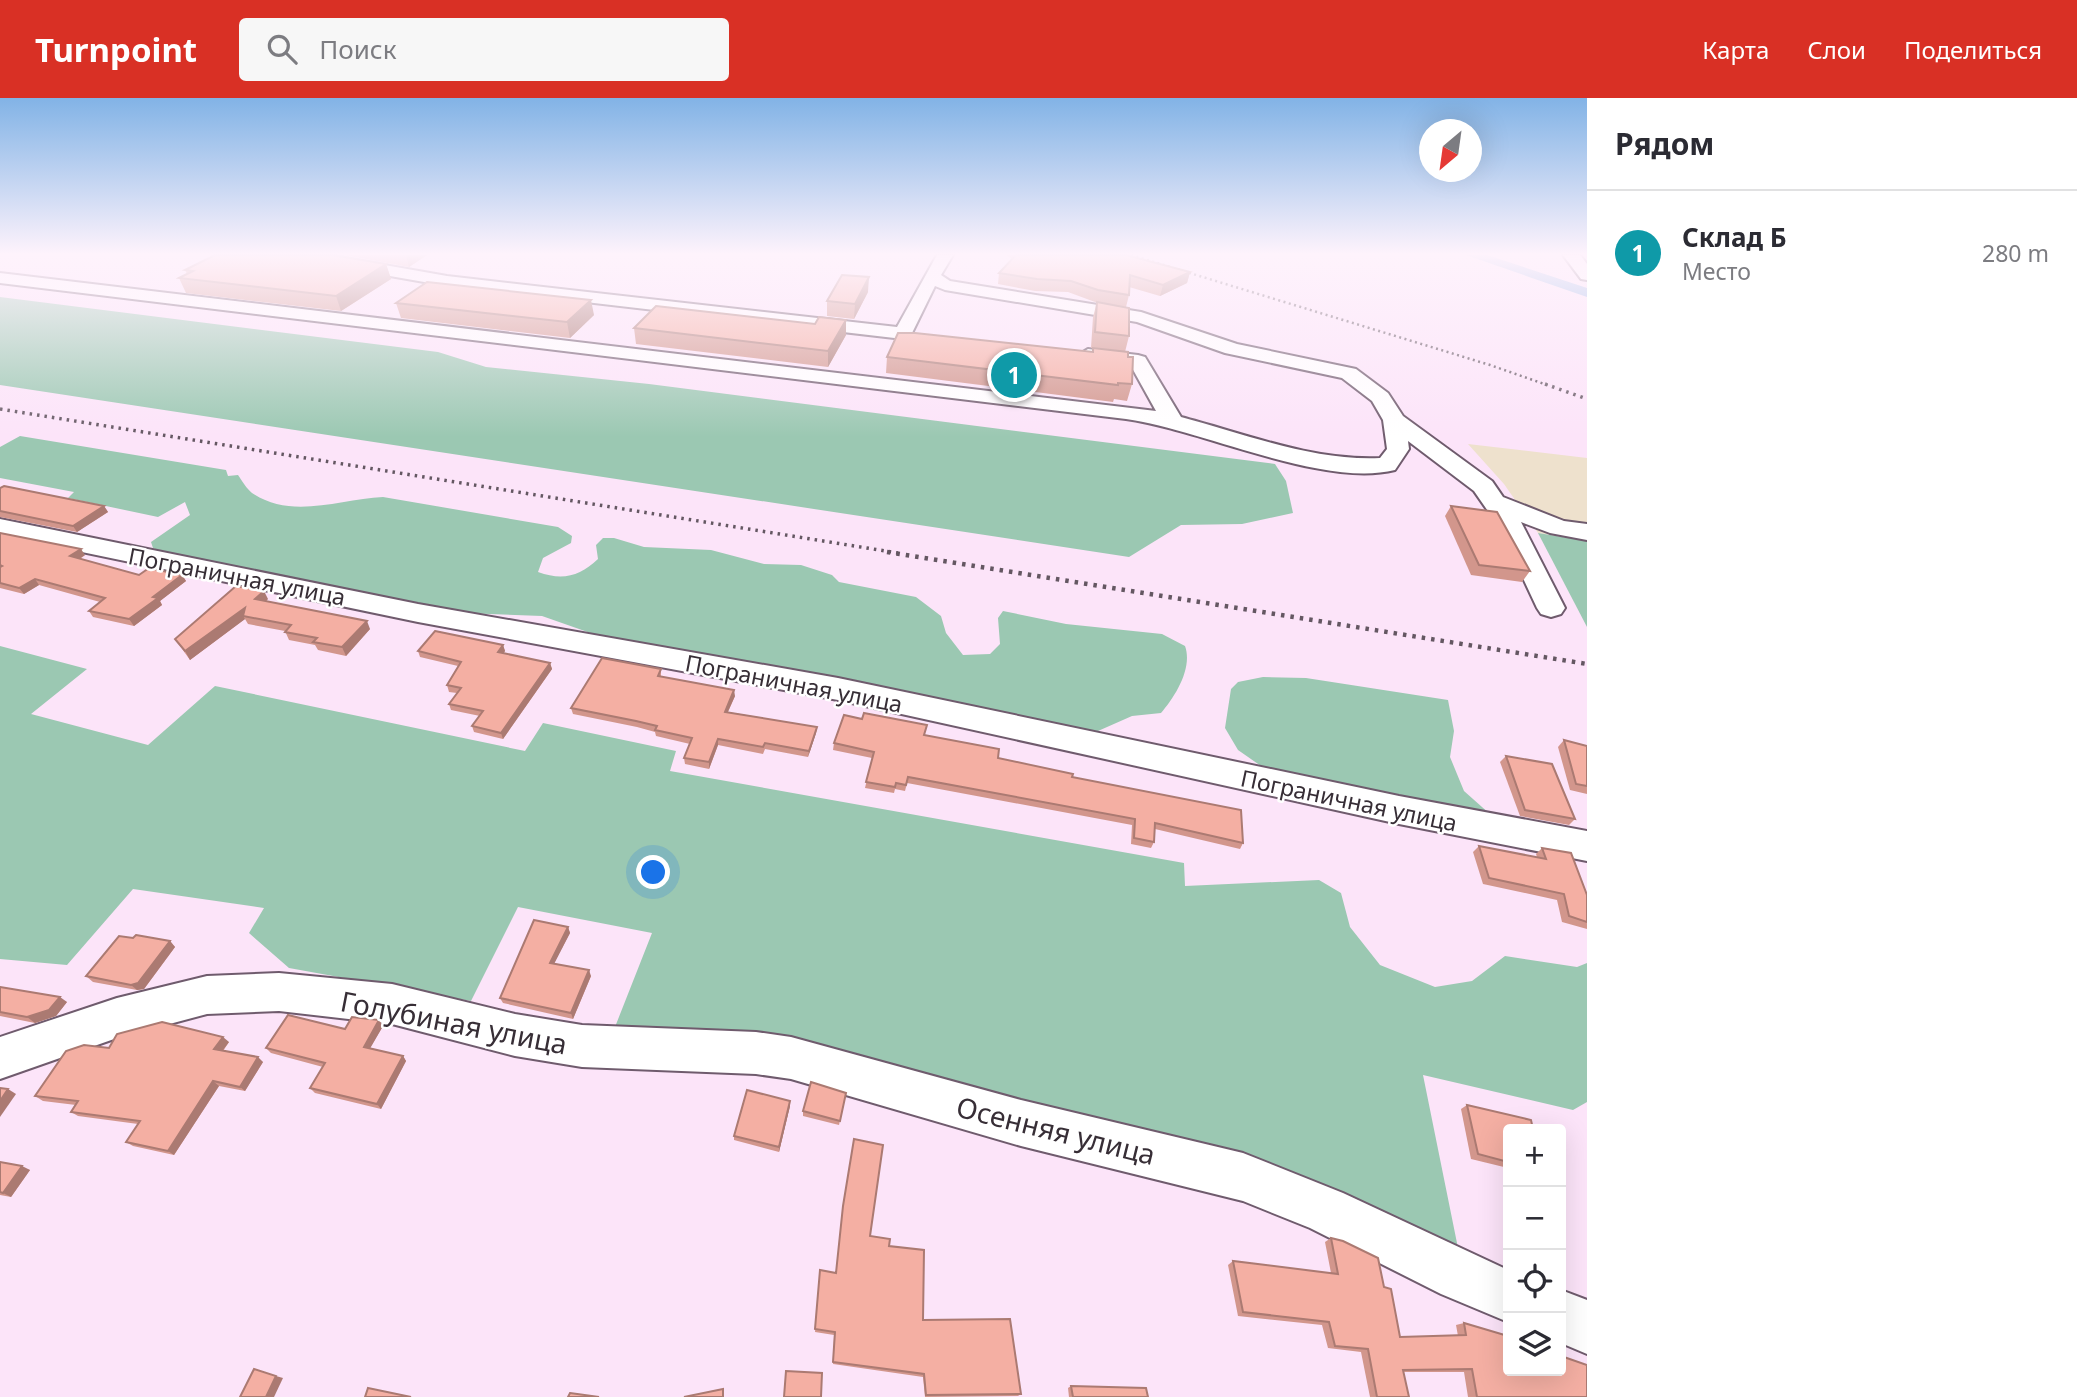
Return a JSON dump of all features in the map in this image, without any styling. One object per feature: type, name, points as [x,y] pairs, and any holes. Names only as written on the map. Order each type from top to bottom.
[{"type":"street","points":[[317,316],[1061,404],[1173,421],[1320,460],[1372,467],[1387,465],[1398,449],[1394,421],[1381,397],[1349,373],[1233,349],[1133,316]]},
{"type":"street","points":[[751,316],[930,336]]},
{"type":"street","points":[[903,333],[912,316]]},
{"type":"street","points":[[1069,353],[1138,361],[1173,421]]},
{"type":"street","points":[[1394,421],[1483,486],[1512,527],[1551,608]]},
{"type":"street","points":[[1494,502],[1559,528],[1587,532]]},
{"type":"street","name":"Пограничная улица","points":[[0,527],[164,564],[555,639],[838,689],[1198,768],[1587,846]]},
{"type":"street","name":"Голубиная улица","points":[[0,1058],[117,1018],[207,995],[279,992],[391,1004],[515,1035],[582,1046]]},
{"type":"street","name":"Осенняя улица","points":[[582,1046],[757,1053],[791,1058],[1021,1123],[1243,1177],[1326,1210],[1459,1276],[1503,1294]]},
{"type":"street","points":[[1566,1319],[1587,1327]]},
{"type":"shaded area","points":[[1468,444],[1587,458],[1587,541],[1538,533],[1504,484]]},
{"type":"green space","points":[[0,316],[148,316],[438,352],[486,367],[649,384],[1275,464],[1286,481],[1293,513],[1242,524],[1181,525],[1129,557],[0,385]]},
{"type":"green space","points":[[20,436],[226,470],[228,476],[238,475],[252,493],[283,505],[316,506],[383,497],[558,527],[572,536],[571,543],[543,558],[538,572],[547,575],[571,575],[585,569],[598,559],[596,545],[603,538],[614,538],[644,547],[711,550],[764,564],[801,565],[832,575],[839,582],[916,597],[941,616],[946,633],[963,655],[990,654],[1000,644],[998,618],[1003,611],[1066,624],[1162,634],[1185,646],[1187,664],[1177,691],[1161,713],[1132,716],[1098,731],[1066,730],[849,683],[599,636],[542,616],[462,613],[170,555],[153,548],[151,542],[190,515],[185,502],[158,517],[68,498],[74,492],[0,478],[0,447]]},
{"type":"green space","points":[[1538,533],[1587,541],[1587,627]]},
{"type":"green space","points":[[0,646],[87,669],[31,714],[148,745],[215,686],[525,751],[543,723],[676,751],[670,771],[1184,863],[1185,886],[1319,880],[1341,893],[1350,927],[1380,965],[1435,987],[1472,981],[1505,956],[1577,967],[1587,963],[1587,1102],[1573,1110],[1423,1075],[1458,1248],[615,1027],[652,933],[518,907],[471,1001],[289,968],[249,933],[264,908],[133,889],[67,965],[0,959]]},
{"type":"green space","points":[[1263,677],[1306,678],[1448,700],[1454,731],[1450,757],[1464,791],[1491,815],[1271,773],[1238,750],[1225,728],[1231,689],[1238,682]]},
{"type":"building","points":[[510,316],[574,316],[567,322]]},
{"type":"building","points":[[646,316],[741,316],[815,324],[819,317],[846,320],[828,351],[634,328]]},
{"type":"building","points":[[1096,316],[1129,316],[1129,336],[1095,332]]},
{"type":"building","points":[[898,333],[1093,352],[1093,348],[1128,352],[1128,357],[1133,357],[1132,384],[1118,385],[887,357]]},
{"type":"building","points":[[4,486],[104,506],[73,526],[0,511],[0,488]]},
{"type":"building","points":[[1451,506],[1497,512],[1530,571],[1479,565]]},
{"type":"building","points":[[0,533],[81,549],[70,556],[139,575],[149,568],[182,575],[153,597],[158,598],[129,619],[89,611],[105,598],[35,579],[19,588],[0,583]]},
{"type":"building","points":[[236,586],[264,591],[255,599],[367,621],[342,647],[313,642],[317,638],[285,632],[291,625],[243,616],[245,608],[185,651],[175,639]]},
{"type":"building","points":[[435,631],[503,645],[498,652],[550,663],[501,733],[472,726],[483,711],[449,704],[461,688],[447,685],[461,662],[418,651]]},
{"type":"building","points":[[602,658],[661,669],[658,676],[734,690],[725,712],[817,727],[809,751],[765,743],[763,747],[718,739],[709,762],[684,758],[692,738],[655,730],[657,726],[571,708]]},
{"type":"building","points":[[864,713],[927,725],[924,735],[999,749],[998,758],[1073,774],[1072,777],[1241,810],[1243,843],[1155,823],[1154,842],[1134,838],[1135,819],[908,777],[906,785],[896,783],[895,787],[866,782],[874,752],[834,743],[844,715],[862,719]]},
{"type":"building","points":[[1564,740],[1587,746],[1587,786],[1576,784]]},
{"type":"building","points":[[1506,756],[1552,764],[1575,819],[1525,810]]},
{"type":"building","points":[[1479,846],[1546,859],[1542,848],[1571,853],[1587,895],[1587,922],[1569,916],[1564,894],[1489,878]]},
{"type":"building","points":[[534,920],[568,927],[550,963],[589,970],[571,1013],[500,998]]},
{"type":"building","points":[[136,935],[170,941],[138,983],[131,985],[86,976],[119,936],[133,938]]},
{"type":"building","points":[[0,987],[60,997],[49,1010],[27,1017],[0,1012]]},
{"type":"building","points":[[288,1015],[345,1029],[352,1017],[379,1020],[364,1047],[403,1056],[377,1104],[310,1088],[325,1063],[266,1048]]},
{"type":"building","points":[[162,1022],[223,1037],[214,1049],[258,1057],[240,1087],[213,1081],[168,1151],[126,1142],[140,1121],[71,1112],[78,1101],[35,1096],[66,1051],[84,1045],[109,1048],[117,1034]]},
{"type":"building","points":[[811,1082],[846,1093],[840,1121],[803,1111]]},
{"type":"building","points":[[0,1088],[8,1089],[0,1101]]},
{"type":"building","points":[[747,1090],[790,1101],[779,1147],[734,1136]]},
{"type":"building","points":[[1467,1105],[1531,1120],[1532,1124],[1503,1124],[1503,1161],[1478,1154]]},
{"type":"building","points":[[854,1139],[883,1145],[870,1236],[890,1239],[889,1246],[924,1250],[923,1320],[1010,1319],[1021,1394],[926,1395],[924,1374],[833,1362],[835,1332],[815,1329],[820,1270],[836,1273]]},
{"type":"building","points":[[0,1162],[22,1166],[3,1193],[0,1192]]},
{"type":"building","points":[[1331,1238],[1378,1258],[1384,1287],[1391,1289],[1400,1337],[1466,1335],[1464,1323],[1503,1335],[1503,1376],[1566,1376],[1566,1358],[1587,1365],[1587,1397],[1477,1397],[1472,1369],[1403,1370],[1409,1397],[1377,1397],[1368,1349],[1335,1346],[1329,1322],[1243,1312],[1233,1261],[1338,1274]]},
{"type":"building","points":[[254,1369],[276,1376],[266,1397],[240,1397]]},
{"type":"building","points":[[786,1371],[822,1373],[821,1397],[784,1397]]},
{"type":"building","points":[[1071,1386],[1146,1388],[1148,1397],[1073,1397]]},
{"type":"building","points":[[368,1388],[411,1397],[365,1397]]},
{"type":"building","points":[[723,1389],[723,1397],[684,1397]]},
{"type":"building","points":[[570,1393],[599,1397],[568,1397]]},
{"type":"railway","points":[[1329,316],[1550,386]]},
{"type":"railway","points":[[1545,384],[1587,399]]},
{"type":"railway","points":[[0,409],[898,553]]},
{"type":"railway","points":[[887,552],[1587,664]]},
{"type":"place","name":"Склад Б","points":[[1014,375]]}]
